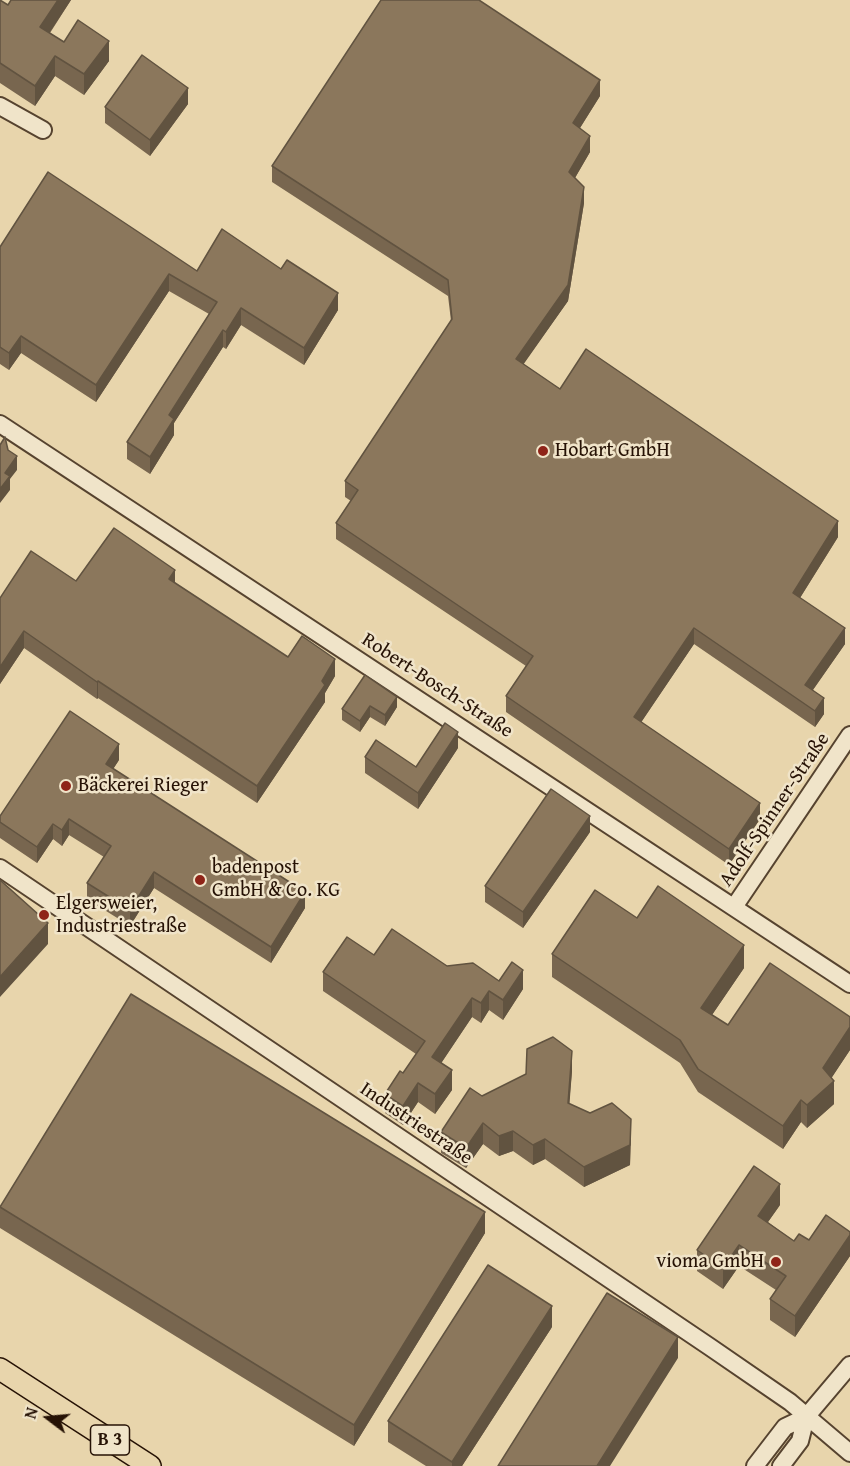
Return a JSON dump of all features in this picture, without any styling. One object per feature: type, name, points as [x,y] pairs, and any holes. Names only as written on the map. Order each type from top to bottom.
[{"type":"main road","name":"B 3","points":[[0,1369],[150,1466]]},
{"type":"street","points":[[0,106],[44,130]]},
{"type":"street","name":"Robert-Bosch-Straße","points":[[0,424],[850,984]]},
{"type":"street","name":"Adolf-Spinner-Straße","points":[[734,907],[850,735]]},
{"type":"street","name":"Industriestraße","points":[[0,867],[719,1353],[790,1402],[850,1453]]},
{"type":"street","points":[[781,1466],[800,1441],[806,1417],[850,1365]]},
{"type":"street","points":[[755,1466],[785,1426],[806,1417]]},
{"type":"building","points":[[0,0],[8,5],[11,0],[58,0],[40,27],[64,42],[78,20],[109,41],[84,74],[55,56],[35,86],[0,63]]},
{"type":"building","name":"Hobart GmbH","points":[[381,0],[479,0],[600,80],[573,123],[590,136],[569,172],[584,187],[568,285],[516,359],[560,389],[586,349],[838,521],[793,593],[845,628],[805,685],[824,698],[815,711],[694,628],[634,717],[760,803],[729,849],[506,696],[533,656],[336,523],[358,490],[345,481],[452,319],[448,280],[272,166]]},
{"type":"building","points":[[142,55],[188,88],[150,140],[105,107]]},
{"type":"building","points":[[48,172],[197,271],[222,229],[281,269],[287,260],[338,293],[304,348],[241,308],[226,332],[223,330],[169,415],[174,419],[150,457],[127,442],[217,302],[169,274],[96,385],[21,336],[9,353],[0,347],[0,247]]},
{"type":"building","points":[[5,437],[8,450],[17,456],[5,473],[10,476],[0,489],[0,445]]},
{"type":"building","points":[[114,528],[175,570],[169,579],[288,657],[302,636],[335,659],[322,681],[325,685],[257,786],[97,682],[24,631],[0,667],[0,598],[31,551],[76,581]]},
{"type":"building","points":[[365,675],[397,697],[385,715],[370,706],[360,721],[342,709]]},
{"type":"building","points":[[70,711],[119,744],[106,764],[305,892],[271,947],[154,872],[130,910],[87,883],[111,846],[69,819],[62,830],[53,824],[37,847],[0,822],[0,816]]},
{"type":"building","points":[[445,723],[458,732],[418,793],[365,757],[376,740],[416,767]]},
{"type":"building","points":[[551,789],[590,816],[523,912],[485,886]]},
{"type":"building","points":[[0,880],[48,923],[0,977]]},
{"type":"building","points":[[658,886],[744,945],[701,1008],[728,1025],[770,963],[850,1017],[850,1027],[823,1068],[834,1081],[807,1105],[801,1100],[783,1126],[698,1069],[680,1040],[552,954],[595,890],[637,918]]},
{"type":"building","points":[[392,929],[447,966],[473,963],[499,981],[512,962],[523,970],[503,1000],[489,991],[481,1003],[472,998],[432,1057],[452,1070],[435,1094],[418,1083],[403,1106],[385,1094],[400,1071],[403,1073],[425,1041],[323,972],[347,937],[374,955]]},
{"type":"building","points":[[131,994],[485,1212],[354,1425],[0,1207]]},
{"type":"building","points":[[553,1037],[572,1051],[568,1103],[590,1113],[612,1103],[631,1119],[630,1145],[584,1167],[545,1139],[533,1145],[513,1131],[499,1136],[483,1123],[466,1148],[441,1132],[470,1088],[482,1096],[526,1074],[527,1049]]},
{"type":"building","points":[[754,1166],[780,1184],[758,1216],[794,1241],[799,1234],[809,1240],[826,1215],[850,1232],[795,1316],[770,1299],[786,1276],[739,1245],[723,1268],[697,1250]]},
{"type":"building","points":[[488,1265],[552,1306],[452,1462],[388,1421]]},
{"type":"building","points":[[607,1293],[678,1337],[597,1466],[498,1466]]},
{"type":"place","name":"Hobart GmbH","points":[[543,451]]},
{"type":"place","name":"Bäckerei Rieger","points":[[66,786]]},
{"type":"place","name":"badenpost GmbH & Co. KG","points":[[200,880]]},
{"type":"place","name":"Elgersweier, Industriestraße","points":[[44,915]]},
{"type":"place","name":"vioma GmbH","points":[[776,1262]]}]
